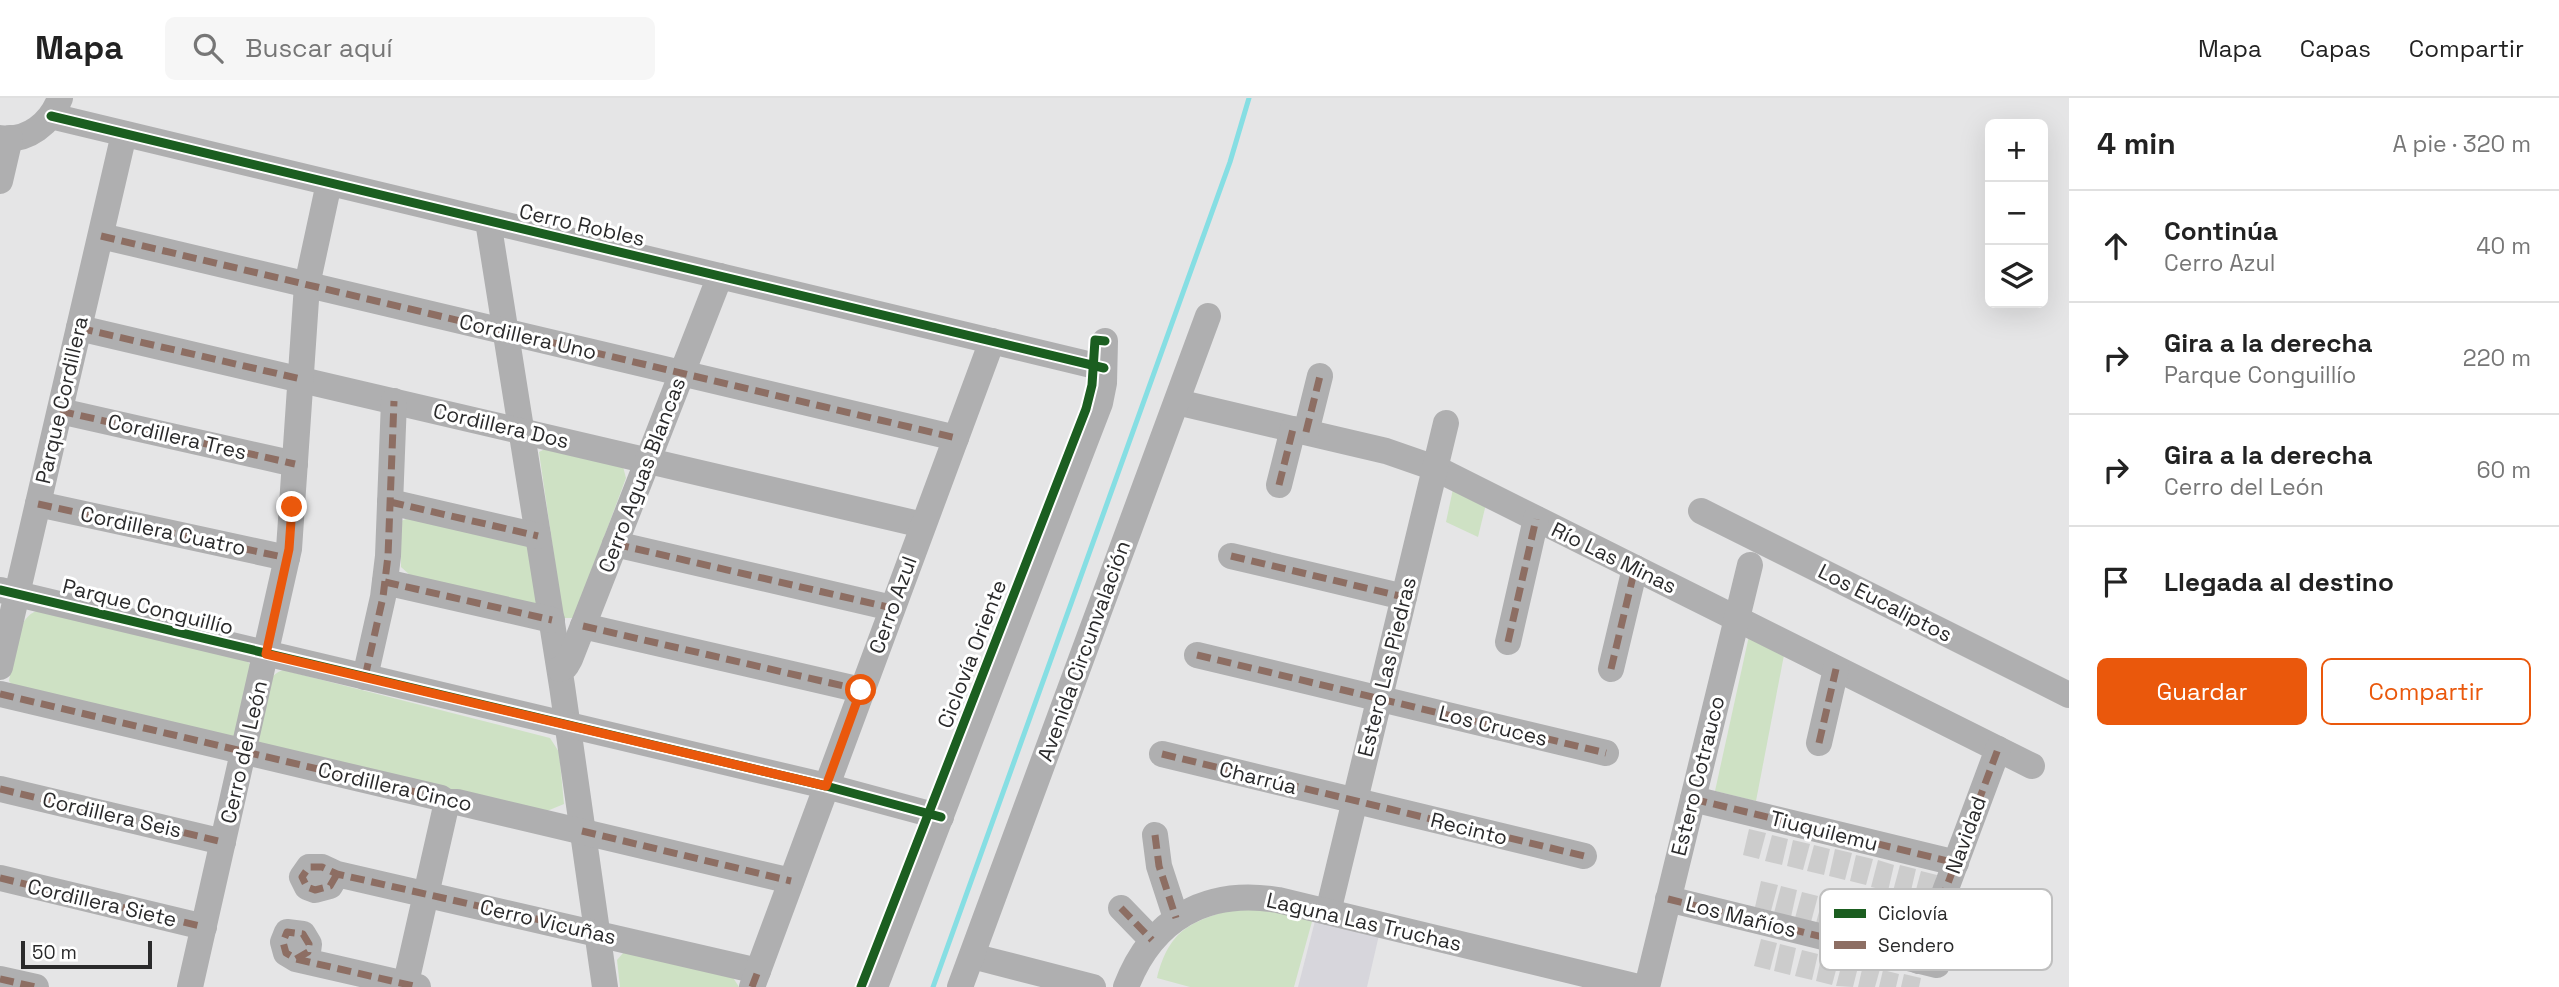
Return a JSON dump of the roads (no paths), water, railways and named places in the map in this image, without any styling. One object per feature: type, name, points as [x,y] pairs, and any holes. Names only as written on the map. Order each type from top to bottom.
[{"type":"street","name":"Cerro Robles","points":[[56,107],[124,134],[1104,368]]},
{"type":"street","points":[[0,181],[5,138],[23,136],[39,129],[56,107]]},
{"type":"street","name":"Parque Cordillera","points":[[0,667],[8,591],[38,504],[124,134]]},
{"type":"street","name":"Cerro del León","points":[[190,987],[287,558],[307,285],[329,183]]},
{"type":"street","points":[[488,221],[552,620],[605,987]]},
{"type":"street","name":"Cordillera Uno","points":[[101,236],[956,438]]},
{"type":"street","name":"Cerro Aguas Blancas","points":[[559,669],[566,666],[570,659],[720,276]]},
{"type":"street","name":"Avenida Circunvalación","points":[[960,987],[1208,316]]},
{"type":"street","name":"Cordillera Dos","points":[[79,328],[923,525]]},
{"type":"street","name":"Cerro Azul","points":[[755,979],[992,341]]},
{"type":"street","points":[[875,987],[1100,403],[1105,341]]},
{"type":"street","points":[[1279,485],[1320,376]]},
{"type":"street","points":[[365,677],[385,582],[394,401]]},
{"type":"street","name":"Río Las Minas","points":[[1177,402],[1386,451],[1435,468],[2032,766]]},
{"type":"street","name":"Cordillera Tres","points":[[60,411],[295,464]]},
{"type":"street","name":"Estero Las Piedras","points":[[1328,912],[1446,423]]},
{"type":"street","points":[[390,502],[538,536]]},
{"type":"street","name":"Cordillera Cuatro","points":[[38,504],[287,558]]},
{"type":"street","name":"Los Eucaliptos","points":[[1701,511],[2069,695]]},
{"type":"street","points":[[1508,642],[1536,519]]},
{"type":"street","points":[[615,544],[892,608]]},
{"type":"street","points":[[1231,556],[1404,597]]},
{"type":"street","name":"Estero Cotrauco","points":[[1647,987],[1750,565]]},
{"type":"street","points":[[1611,669],[1635,568]]},
{"type":"street","points":[[385,582],[552,620]]},
{"type":"street","name":"Parque Conguillío","points":[[8,591],[826,786],[941,817]]},
{"type":"street","points":[[583,626],[861,690]]},
{"type":"street","name":"Los Cruces","points":[[1197,655],[1606,753]]},
{"type":"street","points":[[1819,743],[1836,669]]},
{"type":"street","name":"Cordillera Cinco","points":[[0,694],[447,802],[457,802],[791,881]]},
{"type":"street","name":"Navidad","points":[[1948,889],[1955,863],[1998,749]]},
{"type":"street","name":"Charrúa","points":[[1162,754],[1354,801]]},
{"type":"street","name":"Cordillera Seis","points":[[0,789],[223,842]]},
{"type":"street","name":"Tiuquilemu","points":[[1693,799],[1955,863]]},
{"type":"street","name":"Recinto","points":[[1354,801],[1584,856]]},
{"type":"street","points":[[296,959],[409,986],[447,802]]},
{"type":"street","points":[[1155,835],[1159,866],[1176,918]]},
{"type":"street","name":"Cerro Vicuñas","points":[[337,874],[598,933],[755,979]]},
{"type":"street","name":"Cordillera Siete","points":[[0,878],[204,927]]},
{"type":"street","name":"Laguna Las Truchas","points":[[1126,987],[1139,958],[1152,940],[1176,918],[1206,904],[1243,897],[1278,900],[1638,987]]},
{"type":"street","name":"Los Mañíos","points":[[1668,899],[1820,936]]},
{"type":"street","points":[[1121,908],[1152,940]]},
{"type":"street","points":[[972,956],[1093,987]]},
{"type":"street","points":[[0,979],[36,987]]},
{"type":"waterway","points":[[933,987],[1230,162],[1249,98]]}]
